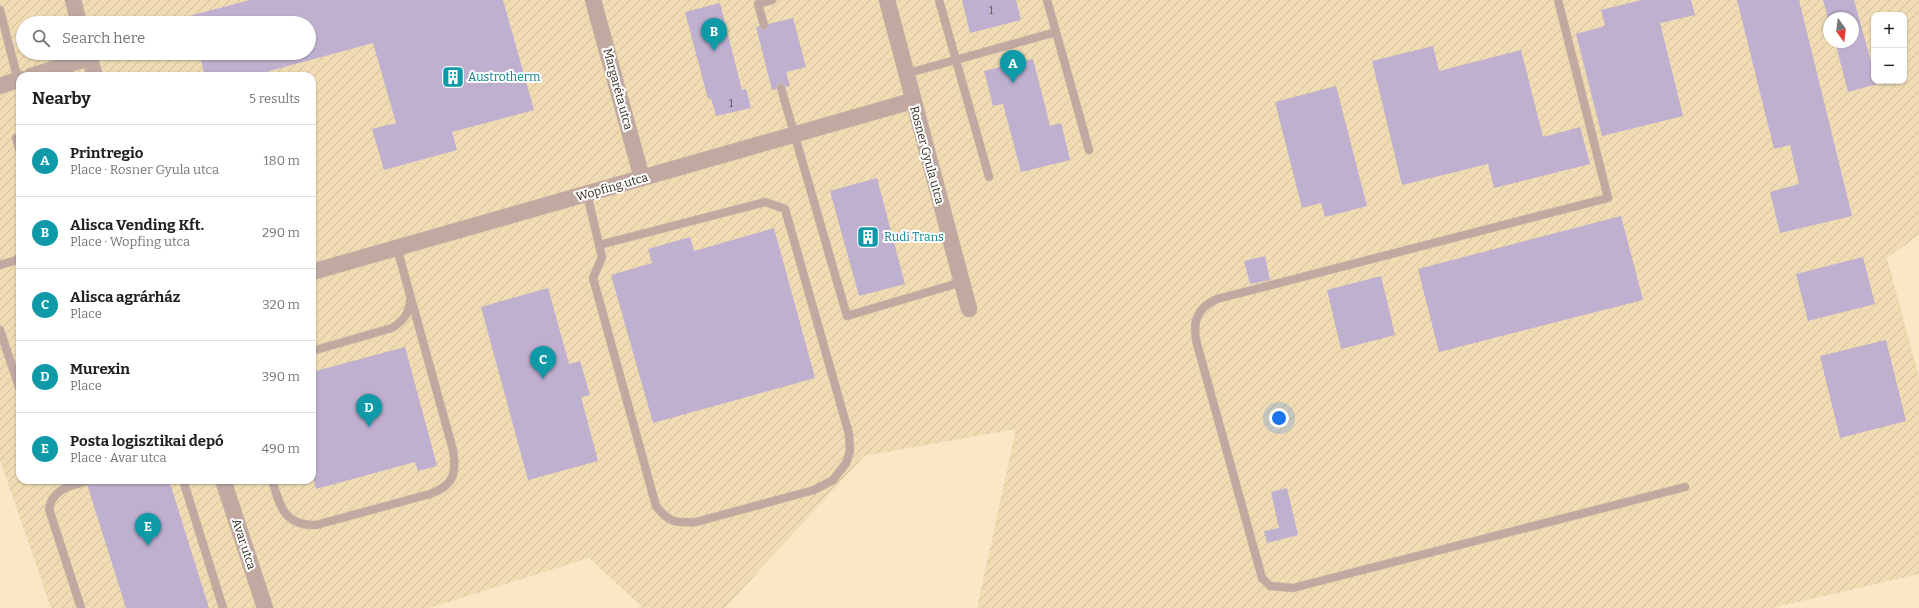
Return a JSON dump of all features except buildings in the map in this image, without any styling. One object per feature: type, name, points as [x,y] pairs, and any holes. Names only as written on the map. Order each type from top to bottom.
[{"type":"street","points":[[73,0],[77,16]]},
{"type":"street","name":"Margaréta utca","points":[[593,0],[642,178]]},
{"type":"street","name":"Rosner Gyula utca","points":[[887,0],[912,101],[970,309]]},
{"type":"street","points":[[40,72],[74,60]]},
{"type":"street","points":[[90,60],[94,72]]},
{"type":"street","points":[[0,86],[16,80]]},
{"type":"street","name":"Wopfing utca","points":[[316,271],[912,101]]},
{"type":"street","name":"Avar utca","points":[[224,484],[265,608]]},
{"type":"lane","points":[[764,25],[758,4],[772,0]]},
{"type":"lane","points":[[940,0],[989,177]]},
{"type":"lane","points":[[1047,0],[1089,150]]},
{"type":"lane","points":[[1558,0],[1608,198],[1216,299],[1205,304],[1200,310],[1195,328],[1197,344],[1262,578],[1270,586],[1293,588],[1685,487]]},
{"type":"lane","points":[[0,10],[16,57]]},
{"type":"lane","points":[[905,74],[1056,32]]},
{"type":"lane","points":[[17,60],[21,72]]},
{"type":"lane","points":[[781,88],[847,316],[962,282]]},
{"type":"lane","points":[[587,194],[599,245],[602,257],[593,278],[656,506],[664,517],[678,523],[696,522],[814,490],[833,480],[846,463],[850,451],[849,434],[785,209],[765,202],[599,245]]},
{"type":"lane","points":[[273,484],[280,507],[284,513],[291,519],[307,525],[316,525],[430,494],[441,490],[452,478],[456,466],[453,450],[397,248]]},
{"type":"lane","points":[[0,265],[16,260]]},
{"type":"lane","points":[[316,350],[392,328],[401,322],[406,315],[410,305],[410,295]]},
{"type":"lane","points":[[0,330],[16,378]]},
{"type":"lane","points":[[80,484],[57,492],[50,500],[49,509],[82,608]]},
{"type":"lane","points":[[184,484],[223,608]]},
{"type":"shaded area","points":[[0,0],[1919,0],[1919,235],[1887,258],[1919,377],[1919,574],[1772,608],[977,608],[1016,429],[864,456],[725,608],[643,608],[589,558],[429,608],[51,608],[0,460]]},
{"type":"place","name":"Alisca Vending Kft.","points":[[714,51]]},
{"type":"place","name":"Austrotherm","points":[[453,77]]},
{"type":"place","name":"Printregio","points":[[1013,83]]},
{"type":"place","name":"Rudi Trans","points":[[868,237]]},
{"type":"place","name":"Alisca agrárház","points":[[543,379]]},
{"type":"place","name":"Murexin","points":[[369,427]]},
{"type":"place","name":"Posta logisztikai depó","points":[[148,546]]}]
